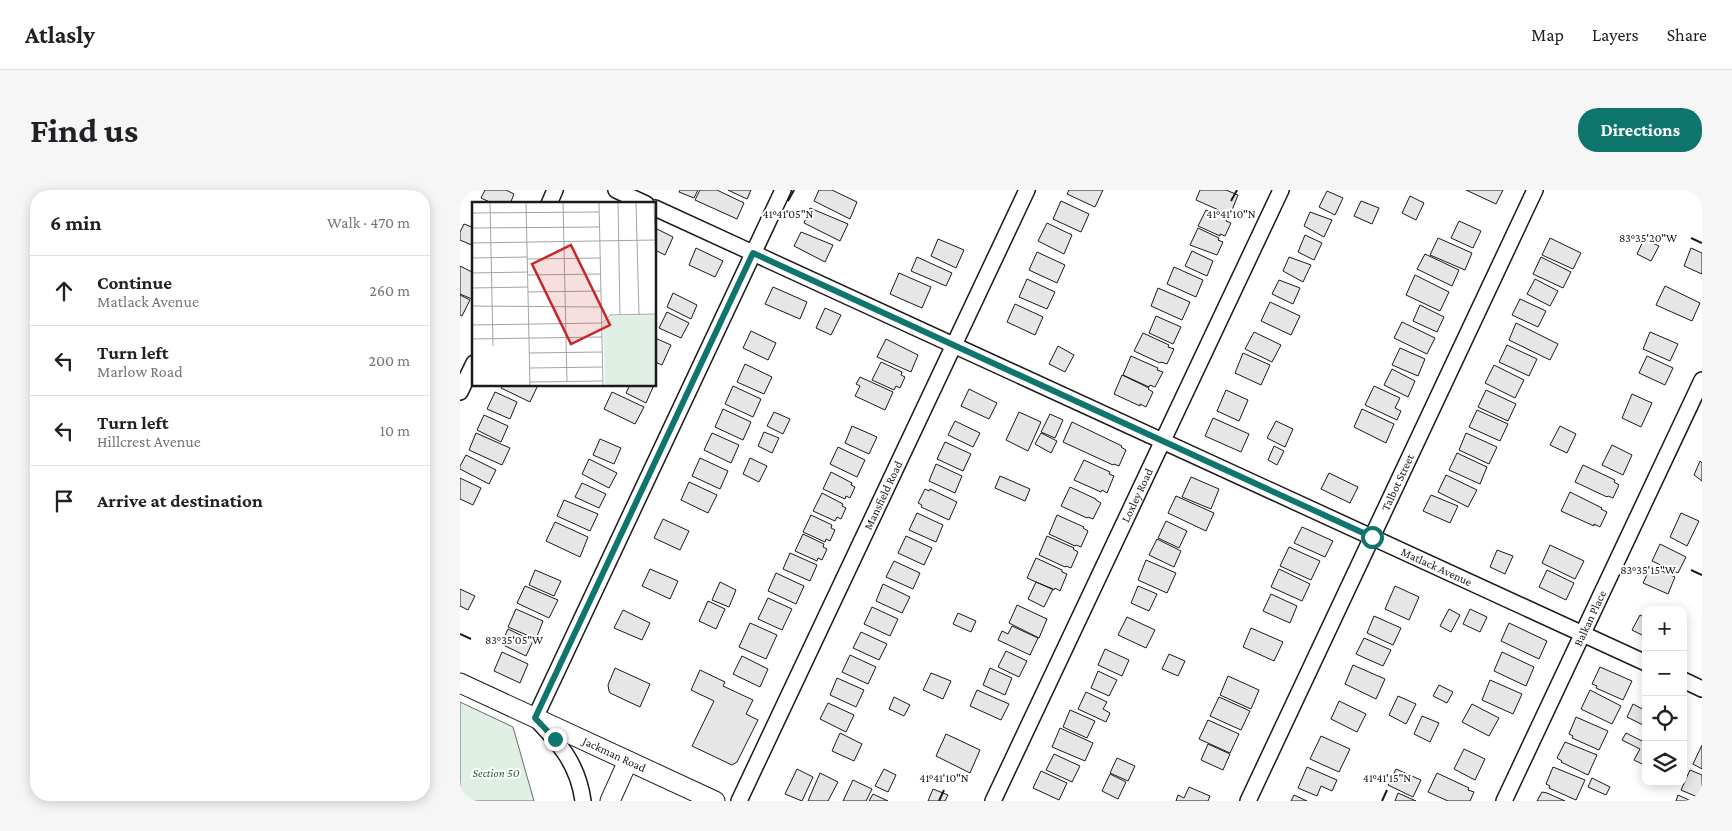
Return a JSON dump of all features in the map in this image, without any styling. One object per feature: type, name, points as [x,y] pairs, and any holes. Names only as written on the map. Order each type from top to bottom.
[{"type":"street","points":[[550,202],[555,190]]},
{"type":"street","points":[[616,190],[642,202]]},
{"type":"street","points":[[583,801],[578,775],[569,757],[535,718],[783,190]]},
{"type":"street","name":"Mansfield Road","points":[[739,801],[1027,190]]},
{"type":"street","name":"Loxley Road","points":[[993,801],[1281,190]]},
{"type":"street","name":"Talbot Street","points":[[1248,801],[1535,190]]},
{"type":"street","name":"Matlack Avenue","points":[[656,208],[1642,661]]},
{"type":"street","points":[[460,392],[472,367]]},
{"type":"street","name":"Balkan Place","points":[[1504,801],[1702,380]]},
{"type":"street","points":[[1687,682],[1702,689]]},
{"type":"street","name":"Jackman Road","points":[[460,683],[715,801]]},
{"type":"street","points":[[610,801],[628,761]]},
{"type":"green space","name":"Section 50","points":[[460,702],[513,727],[534,801],[460,801]]},
{"type":"building","points":[[485,190],[506,190],[514,194],[511,202],[490,202],[481,198]]},
{"type":"building","points":[[680,190],[698,190],[694,198],[679,192]]},
{"type":"building","points":[[700,190],[717,190],[744,203],[737,219],[695,200]]},
{"type":"building","points":[[728,190],[751,190],[747,199]]},
{"type":"building","points":[[819,190],[832,190],[857,202],[850,219],[814,201]]},
{"type":"building","points":[[1069,190],[1103,190],[1095,207],[1067,194]]},
{"type":"building","points":[[1200,190],[1226,190],[1238,195],[1230,215],[1196,200]]},
{"type":"building","points":[[1466,190],[1503,190],[1496,204]]},
{"type":"building","points":[[1327,191],[1343,198],[1335,215],[1319,207]]},
{"type":"building","points":[[1410,196],[1424,203],[1416,220],[1402,213]]},
{"type":"building","points":[[1061,201],[1089,214],[1081,232],[1053,219]]},
{"type":"building","points":[[1361,201],[1379,208],[1372,224],[1354,216]]},
{"type":"building","points":[[810,208],[848,224],[840,241],[804,223]]},
{"type":"building","points":[[1206,210],[1227,219],[1226,221],[1231,223],[1225,236],[1220,234],[1220,236],[1198,226]]},
{"type":"building","points":[[1310,212],[1332,220],[1324,237],[1304,226]]},
{"type":"building","points":[[1459,221],[1481,231],[1473,248],[1451,238]]},
{"type":"building","points":[[1047,223],[1072,235],[1064,254],[1038,241]]},
{"type":"building","points":[[464,224],[472,227],[472,245],[460,240],[460,232]]},
{"type":"building","points":[[656,228],[673,237],[665,255],[656,250]]},
{"type":"building","points":[[1198,228],[1219,238],[1218,240],[1223,242],[1217,255],[1190,245]]},
{"type":"building","points":[[801,232],[833,245],[825,262],[794,246]]},
{"type":"building","points":[[1305,235],[1322,243],[1314,260],[1298,252]]},
{"type":"building","points":[[1438,238],[1472,253],[1465,270],[1430,255]]},
{"type":"building","points":[[1550,238],[1581,253],[1573,269],[1542,255]]},
{"type":"building","points":[[938,239],[964,250],[956,268],[931,256]]},
{"type":"building","points":[[1644,239],[1659,246],[1651,261],[1637,254]]},
{"type":"building","points":[[696,248],[723,261],[715,277],[689,265]]},
{"type":"building","points":[[1691,248],[1702,253],[1702,274],[1684,266]]},
{"type":"building","points":[[1192,251],[1213,261],[1207,276],[1185,266]]},
{"type":"building","points":[[1037,252],[1065,265],[1057,283],[1029,270]]},
{"type":"building","points":[[1425,254],[1459,270],[1452,286],[1417,269]]},
{"type":"building","points":[[917,257],[952,273],[946,286],[911,271]]},
{"type":"building","points":[[1289,257],[1311,265],[1303,282],[1283,271]]},
{"type":"building","points":[[1541,257],[1571,272],[1563,288],[1533,274]]},
{"type":"building","points":[[460,266],[472,272],[472,299],[460,294]]},
{"type":"building","points":[[1174,267],[1203,280],[1196,297],[1167,284]]},
{"type":"building","points":[[899,273],[931,287],[922,308],[890,294]]},
{"type":"building","points":[[1415,275],[1449,292],[1440,311],[1406,295]]},
{"type":"building","points":[[1027,279],[1055,292],[1047,309],[1019,297]]},
{"type":"building","points":[[1535,279],[1558,291],[1550,306],[1527,294]]},
{"type":"building","points":[[1279,280],[1300,288],[1293,304],[1272,294]]},
{"type":"building","points":[[1665,286],[1700,303],[1692,321],[1656,305]]},
{"type":"building","points":[[773,287],[807,302],[800,319],[765,304]]},
{"type":"building","points":[[1158,288],[1190,302],[1182,320],[1151,306]]},
{"type":"building","points":[[673,293],[697,305],[691,319],[667,307]]},
{"type":"building","points":[[460,295],[470,300],[462,316],[460,315]]},
{"type":"building","points":[[1520,299],[1546,311],[1538,327],[1512,315]]},
{"type":"building","points":[[1270,302],[1300,316],[1291,335],[1261,321]]},
{"type":"building","points":[[1015,304],[1043,317],[1035,335],[1007,322]]},
{"type":"building","points":[[1420,305],[1444,317],[1437,332],[1413,321]]},
{"type":"building","points":[[825,308],[841,315],[831,335],[816,328]]},
{"type":"building","points":[[667,312],[689,323],[681,338],[659,328]]},
{"type":"building","points":[[1156,316],[1181,327],[1173,344],[1149,333]]},
{"type":"building","points":[[1402,322],[1435,338],[1427,354],[1394,338]]},
{"type":"building","points":[[1516,323],[1558,344],[1550,360],[1509,340]]},
{"type":"building","points":[[751,331],[776,343],[768,360],[743,348]]},
{"type":"building","points":[[1254,332],[1281,345],[1272,362],[1245,349]]},
{"type":"building","points":[[1650,332],[1678,344],[1670,361],[1643,349]]},
{"type":"building","points":[[1143,333],[1174,349],[1167,364],[1160,363],[1134,351]]},
{"type":"building","points":[[656,338],[671,345],[662,365],[656,362]]},
{"type":"building","points":[[886,339],[918,355],[911,372],[877,357]]},
{"type":"building","points":[[1507,345],[1537,359],[1529,376],[1499,362]]},
{"type":"building","points":[[1058,346],[1074,355],[1065,372],[1049,364]]},
{"type":"building","points":[[1400,348],[1425,359],[1418,376],[1392,365]]},
{"type":"building","points":[[1243,353],[1270,365],[1261,385],[1235,373]]},
{"type":"building","points":[[1131,356],[1163,372],[1155,387],[1150,385],[1149,387],[1123,375]]},
{"type":"building","points":[[1647,356],[1673,368],[1665,385],[1639,373]]},
{"type":"building","points":[[881,362],[902,372],[901,375],[905,377],[900,388],[896,386],[894,390],[872,380]]},
{"type":"building","points":[[745,364],[772,377],[764,394],[737,382]]},
{"type":"building","points":[[1494,365],[1524,380],[1515,398],[1485,383]]},
{"type":"building","points":[[1392,369],[1415,381],[1408,397],[1384,385]]},
{"type":"building","points":[[1122,375],[1149,388],[1153,392],[1146,407],[1114,394]]},
{"type":"building","points":[[860,377],[893,392],[885,410],[855,396],[860,386],[856,384]]},
{"type":"building","points":[[502,386],[538,386],[530,402],[501,388]]},
{"type":"building","points":[[630,386],[654,386],[646,403],[626,393]]},
{"type":"building","points":[[733,386],[761,399],[753,417],[725,404]]},
{"type":"building","points":[[1374,386],[1400,398],[1395,408],[1401,411],[1397,420],[1365,405]]},
{"type":"building","points":[[969,389],[997,403],[989,419],[961,406]]},
{"type":"building","points":[[1226,390],[1248,400],[1239,421],[1217,411]]},
{"type":"building","points":[[1486,390],[1516,404],[1508,421],[1478,407]]},
{"type":"building","points":[[495,392],[517,402],[510,419],[487,409]]},
{"type":"building","points":[[612,392],[644,407],[635,424],[604,409]]},
{"type":"building","points":[[1632,394],[1652,403],[1641,427],[1622,418]]},
{"type":"building","points":[[723,409],[751,422],[743,440],[715,427]]},
{"type":"building","points":[[1362,409],[1394,424],[1386,443],[1354,427]]},
{"type":"building","points":[[1477,410],[1508,424],[1500,441],[1469,427]]},
{"type":"building","points":[[774,412],[790,419],[783,434],[767,426]]},
{"type":"building","points":[[1019,412],[1041,422],[1028,451],[1006,440]]},
{"type":"building","points":[[1050,414],[1063,420],[1055,438],[1041,432]]},
{"type":"building","points":[[484,415],[508,426],[501,442],[477,430]]},
{"type":"building","points":[[1213,418],[1249,434],[1241,452],[1205,436]]},
{"type":"building","points":[[955,421],[980,433],[973,447],[948,435]]},
{"type":"building","points":[[1276,421],[1293,429],[1285,447],[1267,438]]},
{"type":"building","points":[[1072,422],[1122,446],[1126,450],[1119,466],[1063,442]]},
{"type":"building","points":[[852,426],[877,437],[869,454],[845,443]]},
{"type":"building","points":[[1560,426],[1576,434],[1567,453],[1550,445]]},
{"type":"building","points":[[764,432],[779,438],[772,453],[758,446]]},
{"type":"building","points":[[476,433],[510,448],[502,465],[469,450]]},
{"type":"building","points":[[712,433],[739,445],[731,463],[704,450]]},
{"type":"building","points":[[1041,433],[1057,441],[1051,453],[1035,444]]},
{"type":"building","points":[[1466,433],[1497,447],[1489,464],[1459,450]]},
{"type":"building","points":[[600,439],[621,448],[614,464],[593,455]]},
{"type":"building","points":[[945,442],[971,454],[963,471],[937,459]]},
{"type":"building","points":[[1612,445],[1632,455],[1623,475],[1602,465]]},
{"type":"building","points":[[1274,446],[1284,451],[1277,465],[1268,460]]},
{"type":"building","points":[[838,447],[865,460],[857,477],[830,464]]},
{"type":"building","points":[[1457,453],[1487,467],[1480,484],[1449,470]]},
{"type":"building","points":[[466,455],[496,470],[489,484],[460,469]]},
{"type":"building","points":[[700,458],[728,471],[720,489],[692,476]]},
{"type":"building","points":[[750,458],[767,466],[759,482],[743,474]]},
{"type":"building","points":[[589,459],[617,473],[609,488],[582,474]]},
{"type":"building","points":[[1084,460],[1110,472],[1109,474],[1114,476],[1107,493],[1074,480]]},
{"type":"building","points":[[1700,461],[1702,463],[1702,481],[1694,475]]},
{"type":"building","points":[[936,464],[962,476],[955,493],[929,481]]},
{"type":"building","points":[[1583,465],[1615,480],[1614,482],[1619,485],[1613,498],[1575,482]]},
{"type":"building","points":[[831,472],[852,483],[851,485],[855,487],[850,498],[846,496],[845,499],[823,489]]},
{"type":"building","points":[[1329,473],[1358,487],[1350,503],[1321,489]]},
{"type":"building","points":[[1446,475],[1477,490],[1468,507],[1438,492]]},
{"type":"building","points":[[1000,476],[1030,489],[1025,501],[995,488]]},
{"type":"building","points":[[1191,477],[1219,489],[1211,509],[1182,497]]},
{"type":"building","points":[[460,478],[481,488],[473,505],[460,499]]},
{"type":"building","points":[[689,482],[717,495],[708,513],[681,500]]},
{"type":"building","points":[[582,483],[606,494],[599,508],[575,497]]},
{"type":"building","points":[[1070,487],[1101,503],[1093,519],[1061,506]]},
{"type":"building","points":[[925,489],[929,491],[930,489],[957,502],[949,520],[921,507],[922,505],[918,503]]},
{"type":"building","points":[[1570,492],[1607,512],[1600,527],[1561,511]]},
{"type":"building","points":[[822,493],[843,504],[842,506],[846,508],[841,519],[837,517],[835,521],[813,511]]},
{"type":"building","points":[[1431,495],[1458,506],[1450,523],[1423,511]]},
{"type":"building","points":[[1176,496],[1214,513],[1206,531],[1168,513]]},
{"type":"building","points":[[564,500],[598,514],[590,531],[557,516]]},
{"type":"building","points":[[917,513],[943,525],[936,542],[909,530]]},
{"type":"building","points":[[1681,513],[1699,521],[1687,546],[1670,537]]},
{"type":"building","points":[[811,515],[832,525],[831,528],[835,530],[830,541],[826,539],[825,542],[803,532]]},
{"type":"building","points":[[1057,515],[1084,527],[1088,531],[1081,547],[1049,534]]},
{"type":"building","points":[[663,519],[689,531],[680,550],[654,538]]},
{"type":"building","points":[[1166,521],[1187,531],[1179,548],[1158,538]]},
{"type":"building","points":[[555,522],[588,537],[580,557],[546,541]]},
{"type":"building","points":[[1302,527],[1333,541],[1325,557],[1294,543]]},
{"type":"building","points":[[803,534],[824,544],[823,547],[827,549],[822,560],[818,558],[817,561],[795,551]]},
{"type":"building","points":[[906,536],[932,548],[924,565],[898,553]]},
{"type":"building","points":[[1047,536],[1074,548],[1078,552],[1071,568],[1039,555]]},
{"type":"building","points":[[1157,539],[1181,551],[1174,567],[1149,555]]},
{"type":"building","points":[[1660,544],[1686,557],[1678,573],[1652,561]]},
{"type":"building","points":[[1550,545],[1584,561],[1575,579],[1542,563]]},
{"type":"building","points":[[1289,547],[1320,561],[1311,580],[1280,566]]},
{"type":"building","points":[[1497,550],[1513,556],[1505,574],[1490,567]]},
{"type":"building","points":[[790,553],[817,565],[810,581],[783,569]]},
{"type":"building","points":[[1036,558],[1067,574],[1060,591],[1027,578]]},
{"type":"building","points":[[1146,560],[1176,573],[1167,593],[1138,580]]},
{"type":"building","points":[[894,561],[920,573],[913,589],[886,577]]},
{"type":"building","points":[[1651,566],[1675,577],[1668,594],[1643,583]]},
{"type":"building","points":[[650,569],[678,581],[670,599],[642,586]]},
{"type":"building","points":[[1279,569],[1310,584],[1302,601],[1271,587]]},
{"type":"building","points":[[535,570],[561,581],[554,596],[529,585]]},
{"type":"building","points":[[1547,570],[1574,583],[1566,600],[1539,587]]},
{"type":"building","points":[[776,573],[804,586],[796,604],[768,591]]},
{"type":"building","points":[[720,582],[736,590],[729,607],[712,600]]},
{"type":"building","points":[[1036,582],[1053,589],[1044,607],[1028,599]]},
{"type":"building","points":[[883,584],[910,597],[902,613],[876,601]]},
{"type":"building","points":[[525,586],[558,600],[549,618],[517,603]]},
{"type":"building","points":[[1138,586],[1157,594],[1149,611],[1131,603]]},
{"type":"building","points":[[1395,586],[1419,597],[1409,620],[1385,609]]},
{"type":"building","points":[[460,589],[475,596],[468,610],[460,606]]},
{"type":"building","points":[[1271,594],[1297,606],[1290,623],[1263,611]]},
{"type":"building","points":[[768,598],[792,609],[782,630],[758,619]]},
{"type":"building","points":[[708,601],[725,609],[716,629],[699,621]]},
{"type":"building","points":[[1017,605],[1047,619],[1039,638],[1009,623]]},
{"type":"building","points":[[872,607],[898,619],[890,636],[864,624]]},
{"type":"building","points":[[516,609],[543,621],[536,639],[508,627]]},
{"type":"building","points":[[1449,609],[1460,615],[1451,632],[1440,626]]},
{"type":"building","points":[[1470,609],[1487,617],[1480,632],[1463,624]]},
{"type":"building","points":[[623,610],[650,623],[642,640],[614,628]]},
{"type":"building","points":[[958,613],[976,621],[971,632],[953,624]]},
{"type":"building","points":[[1640,615],[1642,616],[1642,635],[1632,630]]},
{"type":"building","points":[[1374,616],[1401,628],[1393,645],[1367,633]]},
{"type":"building","points":[[1127,617],[1155,630],[1146,648],[1118,635]]},
{"type":"building","points":[[750,623],[777,635],[766,659],[739,647]]},
{"type":"building","points":[[1509,623],[1547,641],[1539,659],[1501,641]]},
{"type":"building","points":[[1012,626],[1038,638],[1030,655],[998,640],[1002,631],[1008,634]]},
{"type":"building","points":[[1251,628],[1283,642],[1274,661],[1243,647]]},
{"type":"building","points":[[508,629],[533,641],[526,656],[501,644]]},
{"type":"building","points":[[861,632],[887,644],[879,660],[853,648]]},
{"type":"building","points":[[1364,638],[1391,650],[1383,666],[1356,654]]},
{"type":"building","points":[[1105,649],[1129,660],[1122,676],[1098,665]]},
{"type":"building","points":[[1006,651],[1027,661],[1019,677],[998,667]]},
{"type":"building","points":[[502,652],[528,664],[520,683],[494,671]]},
{"type":"building","points":[[1502,652],[1534,667],[1526,686],[1494,671]]},
{"type":"building","points":[[1169,654],[1185,661],[1178,676],[1162,669]]},
{"type":"building","points":[[850,655],[876,667],[868,684],[842,672]]},
{"type":"building","points":[[742,656],[768,669],[760,687],[733,674]]},
{"type":"building","points":[[1353,665],[1385,679],[1376,699],[1345,684]]},
{"type":"building","points":[[1600,667],[1632,681],[1623,700],[1596,688],[1597,686],[1592,684]]},
{"type":"building","points":[[615,668],[650,684],[640,707],[610,693],[608,685]]},
{"type":"building","points":[[990,668],[1012,678],[1005,695],[983,685]]},
{"type":"building","points":[[700,670],[725,682],[723,686],[753,700],[746,714],[758,720],[737,762],[732,765],[692,746],[714,701],[691,690]]},
{"type":"building","points":[[1098,671],[1117,680],[1109,696],[1091,688]]},
{"type":"building","points":[[931,673],[951,681],[943,699],[923,690]]},
{"type":"building","points":[[1228,676],[1259,690],[1251,709],[1220,695]]},
{"type":"building","points":[[837,678],[864,690],[856,707],[830,695]]},
{"type":"building","points":[[1490,680],[1522,694],[1513,714],[1482,700]]},
{"type":"building","points":[[1439,685],[1453,692],[1447,703],[1433,696]]},
{"type":"building","points":[[977,690],[1009,704],[1001,720],[970,706]]},
{"type":"building","points":[[1590,690],[1621,706],[1612,724],[1581,709]]},
{"type":"building","points":[[1086,692],[1107,702],[1103,709],[1110,713],[1106,722],[1078,709]]},
{"type":"building","points":[[1398,696],[1416,704],[1406,724],[1389,715]]},
{"type":"building","points":[[894,697],[910,705],[904,716],[889,709]]},
{"type":"building","points":[[1219,697],[1250,711],[1241,730],[1210,716]]},
{"type":"building","points":[[1339,701],[1366,714],[1357,732],[1331,719]]},
{"type":"building","points":[[828,703],[854,715],[846,732],[820,719]]},
{"type":"building","points":[[1472,704],[1499,718],[1489,736],[1462,722]]},
{"type":"building","points":[[1633,704],[1642,709],[1642,724],[1627,717]]},
{"type":"building","points":[[1070,710],[1095,721],[1087,738],[1063,727]]},
{"type":"building","points":[[1422,716],[1439,723],[1430,742],[1414,734]]},
{"type":"building","points":[[1576,717],[1608,731],[1599,750],[1572,738],[1573,736],[1569,734]]},
{"type":"building","points":[[1208,720],[1239,734],[1230,753],[1199,739]]},
{"type":"building","points":[[1060,728],[1093,743],[1085,761],[1052,747]]},
{"type":"building","points":[[840,733],[862,744],[854,761],[832,751]]},
{"type":"building","points":[[1626,733],[1642,741],[1642,764],[1634,760],[1640,749],[1622,740]]},
{"type":"building","points":[[946,734],[980,750],[970,773],[936,756]]},
{"type":"building","points":[[1321,736],[1350,749],[1339,772],[1310,759]]},
{"type":"building","points":[[1565,742],[1597,755],[1588,775],[1561,762],[1557,758]]},
{"type":"building","points":[[1208,744],[1230,754],[1223,770],[1201,760]]},
{"type":"building","points":[[1702,745],[1702,769],[1693,764]]},
{"type":"building","points":[[1464,749],[1485,759],[1475,780],[1454,769]]},
{"type":"building","points":[[1054,754],[1080,766],[1072,782],[1046,770]]},
{"type":"building","points":[[1117,758],[1135,766],[1128,781],[1110,773]]},
{"type":"building","points":[[1307,767],[1337,780],[1332,791],[1321,786],[1317,796],[1298,788]]},
{"type":"building","points":[[1553,767],[1585,780],[1576,800],[1549,788],[1550,786],[1546,784]]},
{"type":"building","points":[[797,769],[813,777],[802,801],[785,794]]},
{"type":"building","points":[[884,769],[896,775],[888,792],[875,786]]},
{"type":"building","points":[[1396,769],[1421,780],[1413,797],[1388,785]]},
{"type":"building","points":[[1690,770],[1702,775],[1702,799],[1681,790],[1683,786],[1687,786],[1687,777]]},
{"type":"building","points":[[1041,771],[1067,783],[1059,800],[1033,788]]},
{"type":"building","points":[[820,773],[838,782],[828,801],[808,801]]},
{"type":"building","points":[[1437,773],[1474,792],[1470,801],[1448,801],[1428,792]]},
{"type":"building","points":[[1110,774],[1126,782],[1118,799],[1102,791]]},
{"type":"building","points":[[1592,778],[1610,787],[1606,795],[1588,787]]},
{"type":"building","points":[[853,780],[872,789],[866,801],[843,801]]},
{"type":"building","points":[[1189,787],[1210,796],[1208,801],[1176,801],[1178,795],[1184,798]]},
{"type":"building","points":[[933,789],[948,795],[945,801],[928,801]]},
{"type":"building","points":[[1542,792],[1547,793],[1565,801],[1537,801]]},
{"type":"building","points":[[1398,793],[1416,801],[1395,801]]},
{"type":"building","points":[[873,794],[888,801],[869,801]]},
{"type":"building","points":[[1294,795],[1307,801],[1291,801]]},
{"type":"building","points":[[1678,795],[1691,801],[1676,801]]},
{"type":"route","points":[[555,739],[535,718],[753,253],[1372,537]]}]
